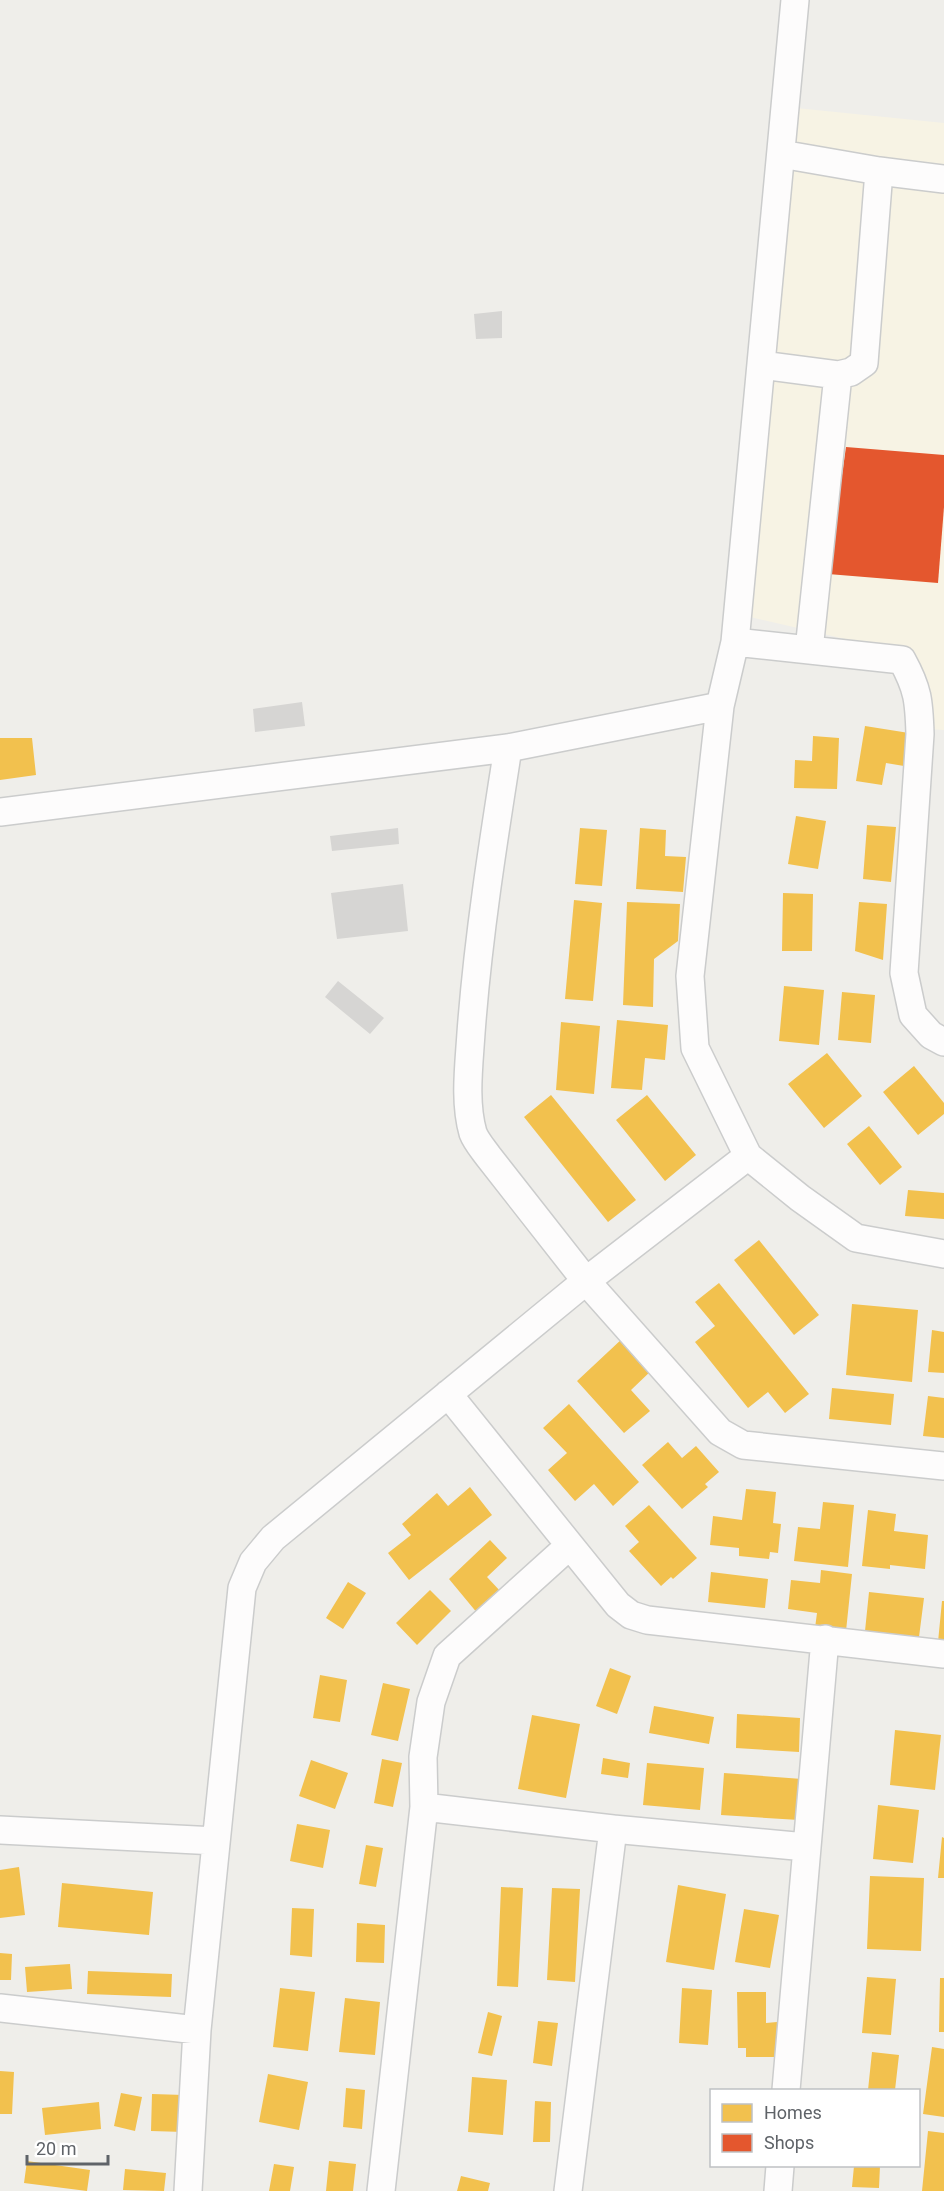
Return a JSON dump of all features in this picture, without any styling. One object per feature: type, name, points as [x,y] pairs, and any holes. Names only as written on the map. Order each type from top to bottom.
[{"type":"street","points":[[795,0],[735,642],[720,706],[690,976],[695,1048],[748,1156],[856,1239],[944,1254]]},
{"type":"street","points":[[781,154],[879,171],[944,179]]},
{"type":"street","points":[[761,365],[838,375],[851,372],[864,363],[879,171]]},
{"type":"street","points":[[809,650],[838,375]]},
{"type":"street","points":[[735,642],[902,660],[912,679],[932,735],[904,973],[913,1015],[931,1035],[944,1042]]},
{"type":"street","points":[[0,812],[508,748],[720,706]]},
{"type":"street","points":[[508,748],[489,873],[473,1007],[468,1081],[474,1135],[586,1281],[720,1432],[743,1445],[944,1466]]},
{"type":"street","points":[[188,2191],[197,2030],[242,1588],[253,1562],[273,1538],[448,1394],[586,1281],[748,1156]]},
{"type":"street","points":[[448,1394],[569,1546],[618,1605],[631,1615],[647,1620],[944,1654]]},
{"type":"street","points":[[381,2191],[424,1807],[423,1757],[431,1702],[447,1656],[569,1546]]},
{"type":"street","points":[[786,2089],[825,1639]]},
{"type":"street","points":[[424,1807],[613,1829],[806,1847]]},
{"type":"street","points":[[568,2191],[613,1829]]},
{"type":"street","points":[[0,1830],[216,1841]]},
{"type":"street","points":[[0,2008],[197,2030]]},
{"type":"street","points":[[778,2191],[780,2167]]},
{"type":"shaded area","points":[[796,108],[944,123],[944,730],[926,729],[906,653],[750,617]]},
{"type":"building: Homes","points":[[865,726],[909,733],[904,766],[886,763],[882,785],[856,781]]},
{"type":"building: Homes","points":[[813,736],[839,738],[837,789],[794,788],[795,760],[812,761]]},
{"type":"building: Homes","points":[[0,738],[32,738],[36,775],[0,780]]},
{"type":"building: Homes","points":[[796,816],[826,821],[818,869],[788,864]]},
{"type":"building: Homes","points":[[867,825],[896,827],[891,882],[863,879]]},
{"type":"building: Homes","points":[[580,828],[607,830],[602,886],[575,884]]},
{"type":"building: Homes","points":[[640,828],[666,830],[665,856],[686,857],[683,892],[636,889]]},
{"type":"building: Homes","points":[[783,893],[813,894],[812,951],[782,951]]},
{"type":"building: Homes","points":[[574,900],[602,903],[593,1001],[565,999]]},
{"type":"building: Homes","points":[[627,902],[680,904],[678,941],[654,959],[653,1007],[623,1005]]},
{"type":"building: Homes","points":[[859,902],[887,904],[883,960],[855,951]]},
{"type":"building: Homes","points":[[784,986],[824,990],[819,1045],[779,1041]]},
{"type":"building: Homes","points":[[842,992],[875,995],[871,1043],[838,1040]]},
{"type":"building: Homes","points":[[617,1020],[668,1025],[665,1060],[645,1058],[642,1090],[611,1088]]},
{"type":"building: Homes","points":[[561,1022],[600,1026],[594,1094],[556,1090]]},
{"type":"building: Homes","points":[[827,1053],[862,1096],[824,1128],[788,1084]]},
{"type":"building: Homes","points":[[914,1066],[944,1103],[944,1114],[918,1135],[883,1092]]},
{"type":"building: Homes","points":[[551,1095],[636,1200],[608,1222],[524,1117]]},
{"type":"building: Homes","points":[[647,1095],[696,1155],[665,1181],[616,1120]]},
{"type":"building: Homes","points":[[869,1126],[902,1167],[880,1185],[847,1144]]},
{"type":"building: Homes","points":[[908,1190],[944,1193],[944,1219],[905,1216]]},
{"type":"building: Homes","points":[[759,1240],[819,1315],[794,1335],[734,1260]]},
{"type":"building: Homes","points":[[719,1283],[809,1394],[785,1413],[768,1392],[748,1408],[695,1342],[715,1326],[695,1302]]},
{"type":"building: Homes","points":[[852,1304],[918,1310],[912,1382],[846,1375]]},
{"type":"building: Homes","points":[[932,1330],[944,1332],[944,1373],[928,1372]]},
{"type":"building: Homes","points":[[624,1337],[653,1369],[631,1390],[650,1411],[624,1433],[577,1381]]},
{"type":"building: Homes","points":[[832,1388],[894,1394],[891,1425],[829,1419]]},
{"type":"building: Homes","points":[[928,1396],[944,1398],[944,1438],[923,1436]]},
{"type":"building: Homes","points":[[569,1404],[639,1482],[613,1506],[594,1484],[575,1501],[548,1470],[567,1453],[543,1428]]},
{"type":"building: Homes","points":[[668,1442],[682,1458],[696,1446],[719,1472],[705,1484],[708,1487],[682,1509],[642,1465]]},
{"type":"building: Homes","points":[[470,1487],[492,1515],[409,1580],[388,1553],[411,1535],[402,1524],[437,1493],[448,1506]]},
{"type":"building: Homes","points":[[746,1489],[776,1492],[773,1523],[781,1524],[778,1553],[770,1552],[769,1559],[739,1556],[739,1548],[710,1545],[713,1516],[742,1520]]},
{"type":"building: Homes","points":[[823,1502],[854,1505],[848,1567],[794,1561],[798,1527],[820,1529]]},
{"type":"building: Homes","points":[[649,1505],[697,1558],[673,1579],[671,1577],[661,1586],[629,1551],[639,1542],[625,1526]]},
{"type":"building: Homes","points":[[868,1510],[896,1514],[894,1531],[928,1535],[925,1569],[890,1565],[890,1569],[862,1566]]},
{"type":"building: Homes","points":[[490,1540],[507,1558],[487,1577],[502,1593],[478,1614],[449,1579]]},
{"type":"building: Homes","points":[[821,1570],[852,1574],[846,1631],[815,1628],[817,1613],[788,1609],[791,1580],[820,1583]]},
{"type":"building: Homes","points":[[711,1572],[768,1579],[765,1608],[708,1602]]},
{"type":"building: Homes","points":[[348,1582],[366,1593],[343,1629],[326,1618]]},
{"type":"building: Homes","points":[[430,1590],[451,1611],[417,1645],[396,1623]]},
{"type":"building: Homes","points":[[869,1592],[924,1598],[919,1637],[865,1631]]},
{"type":"building: Homes","points":[[942,1601],[944,1601],[944,1643],[938,1642]]},
{"type":"building: Homes","points":[[610,1668],[631,1676],[617,1714],[596,1706]]},
{"type":"building: Homes","points":[[320,1675],[347,1680],[340,1722],[313,1718]]},
{"type":"building: Homes","points":[[383,1683],[410,1689],[398,1741],[371,1735]]},
{"type":"building: Homes","points":[[654,1706],[714,1717],[709,1744],[649,1733]]},
{"type":"building: Homes","points":[[737,1714],[800,1718],[799,1752],[736,1748]]},
{"type":"building: Homes","points":[[532,1715],[580,1724],[566,1798],[518,1789]]},
{"type":"building: Homes","points":[[895,1730],[941,1735],[935,1790],[890,1785]]},
{"type":"building: Homes","points":[[603,1758],[630,1763],[628,1778],[601,1774]]},
{"type":"building: Homes","points":[[382,1759],[402,1763],[393,1807],[374,1803]]},
{"type":"building: Homes","points":[[311,1760],[348,1773],[335,1809],[299,1796]]},
{"type":"building: Homes","points":[[647,1763],[704,1768],[700,1810],[643,1805]]},
{"type":"building: Homes","points":[[724,1773],[802,1779],[799,1820],[721,1815]]},
{"type":"building: Homes","points":[[878,1805],[919,1810],[913,1863],[873,1859]]},
{"type":"building: Homes","points":[[297,1824],[330,1830],[323,1868],[290,1861]]},
{"type":"building: Homes","points":[[942,1837],[944,1838],[944,1878],[938,1878]]},
{"type":"building: Homes","points":[[366,1845],[383,1848],[376,1887],[359,1884]]},
{"type":"building: Homes","points":[[19,1867],[25,1915],[0,1918],[0,1870]]},
{"type":"building: Homes","points":[[870,1876],[924,1878],[921,1951],[867,1949]]},
{"type":"building: Homes","points":[[62,1883],[153,1892],[149,1935],[58,1927]]},
{"type":"building: Homes","points":[[678,1885],[726,1894],[714,1970],[666,1962]]},
{"type":"building: Homes","points":[[501,1887],[523,1888],[518,1987],[497,1986]]},
{"type":"building: Homes","points":[[552,1888],[580,1889],[575,1982],[547,1980]]},
{"type":"building: Homes","points":[[292,1908],[314,1909],[312,1957],[290,1955]]},
{"type":"building: Homes","points":[[744,1909],[779,1915],[770,1968],[735,1962]]},
{"type":"building: Homes","points":[[357,1923],[385,1925],[384,1963],[356,1962]]},
{"type":"building: Homes","points":[[0,1953],[12,1954],[11,1980],[0,1980]]},
{"type":"building: Homes","points":[[70,1964],[72,1989],[27,1992],[25,1967]]},
{"type":"building: Homes","points":[[88,1971],[172,1974],[171,1997],[87,1994]]},
{"type":"building: Homes","points":[[867,1977],[896,1979],[891,2035],[862,2033]]},
{"type":"building: Homes","points":[[940,1978],[944,1978],[944,2032],[939,2032]]},
{"type":"building: Homes","points":[[280,1988],[315,1992],[308,2051],[273,2047]]},
{"type":"building: Homes","points":[[682,1988],[712,1990],[708,2045],[679,2043]]},
{"type":"building: Homes","points":[[737,1992],[766,1992],[766,2023],[777,2022],[778,2057],[746,2057],[746,2048],[738,2048]]},
{"type":"building: Homes","points":[[345,1998],[380,2002],[375,2055],[339,2052]]},
{"type":"building: Homes","points":[[488,2012],[502,2016],[492,2056],[478,2053]]},
{"type":"building: Homes","points":[[538,2021],[558,2023],[552,2066],[533,2063]]},
{"type":"building: Homes","points":[[932,2047],[944,2049],[944,2117],[923,2114]]},
{"type":"building: Homes","points":[[872,2052],[899,2055],[895,2089],[868,2089]]},
{"type":"building: Homes","points":[[0,2071],[14,2072],[12,2114],[0,2114]]},
{"type":"building: Homes","points":[[268,2074],[308,2082],[299,2130],[259,2122]]},
{"type":"building: Homes","points":[[472,2077],[507,2080],[503,2135],[468,2132]]},
{"type":"building: Homes","points":[[346,2088],[365,2090],[362,2129],[343,2127]]},
{"type":"building: Homes","points":[[121,2093],[142,2097],[135,2131],[114,2126]]},
{"type":"building: Homes","points":[[152,2094],[184,2095],[184,2132],[151,2131]]},
{"type":"building: Homes","points":[[535,2101],[551,2102],[550,2142],[533,2142]]},
{"type":"building: Homes","points":[[99,2102],[101,2129],[45,2135],[42,2108]]},
{"type":"building: Homes","points":[[928,2131],[944,2133],[944,2191],[922,2191]]},
{"type":"building: Homes","points":[[27,2161],[90,2170],[87,2191],[24,2183]]},
{"type":"building: Homes","points":[[329,2161],[356,2164],[353,2191],[326,2191]]},
{"type":"building: Homes","points":[[274,2164],[294,2167],[290,2191],[269,2191]]},
{"type":"building: Homes","points":[[854,2167],[880,2167],[879,2188],[852,2187]]},
{"type":"building: Homes","points":[[125,2169],[166,2173],[164,2191],[123,2190]]},
{"type":"building: Homes","points":[[461,2176],[490,2183],[488,2191],[457,2191]]},
{"type":"building: Shops","points":[[846,447],[944,455],[944,507],[938,583],[828,574]]},
{"type":"building: Other","points":[[502,311],[502,338],[476,339],[474,314]]},
{"type":"building: Other","points":[[302,702],[305,726],[255,732],[253,709]]},
{"type":"building: Other","points":[[398,828],[399,844],[332,851],[330,836]]},
{"type":"building: Other","points":[[403,884],[408,931],[337,939],[331,893]]},
{"type":"building: Other","points":[[338,981],[384,1018],[370,1034],[325,997]]}]
